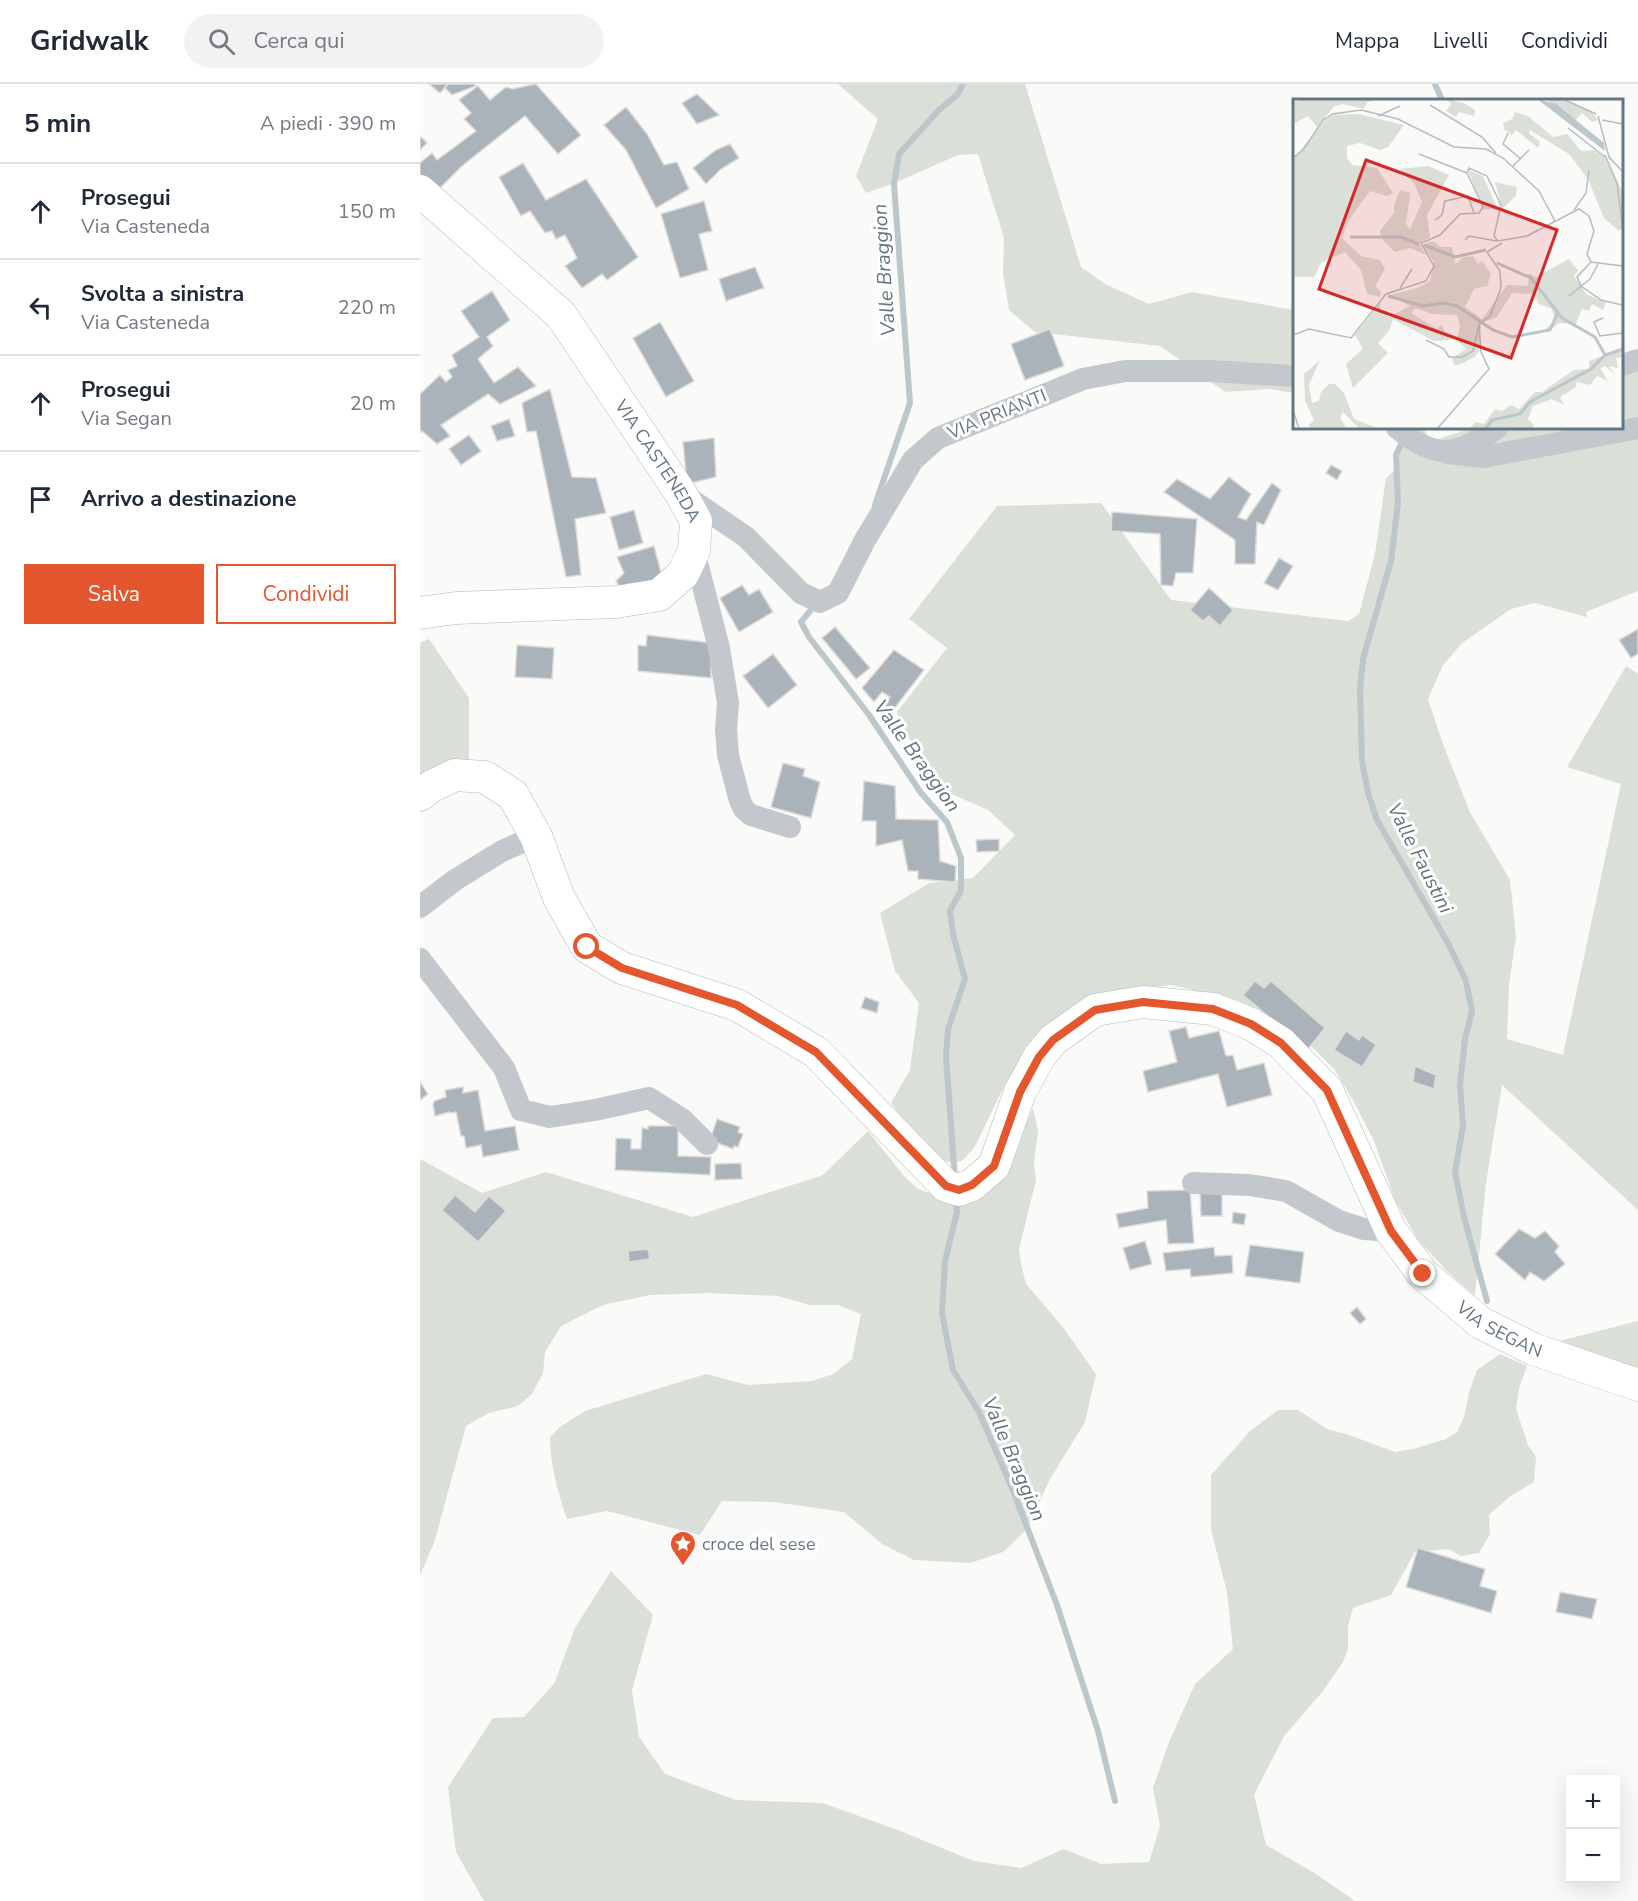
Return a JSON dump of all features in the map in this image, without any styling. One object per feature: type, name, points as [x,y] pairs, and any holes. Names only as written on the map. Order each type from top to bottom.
[{"type":"street","name":"VIA CASTENEDA","points":[[420,191],[561,315],[680,492],[696,520],[694,551],[683,574],[659,595],[616,602],[456,608],[420,613]]},
{"type":"street","points":[[1623,365],[1638,360]]},
{"type":"street","name":"VIA PRIANTI","points":[[680,492],[746,537],[801,593],[820,602],[838,593],[865,540],[913,460],[938,438],[1083,380],[1125,371],[1221,371],[1293,376]]},
{"type":"street","points":[[1398,429],[1417,444],[1448,453],[1483,457],[1638,428]]},
{"type":"street","points":[[1448,453],[1475,442],[1495,429]]},
{"type":"street","points":[[694,551],[719,648],[728,703],[726,730],[728,754],[740,801],[751,815],[790,827]]},
{"type":"street","points":[[420,795],[455,775],[484,777],[513,795],[536,836],[559,898],[587,947],[622,968],[737,1005],[816,1052],[946,1186],[959,1190],[972,1185],[994,1166],[1020,1092],[1039,1057],[1053,1040],[1095,1010],[1143,1002],[1213,1009],[1251,1024],[1281,1043],[1327,1090],[1391,1231]]},
{"type":"street","points":[[420,907],[464,874],[502,851],[536,836]]},
{"type":"street","points":[[420,959],[504,1068],[521,1110],[550,1117],[648,1098],[682,1119],[707,1144]]},
{"type":"street","points":[[1193,1183],[1249,1185],[1286,1191],[1339,1221],[1364,1228],[1391,1231]]},
{"type":"street","name":"VIA SEGAN","points":[[1391,1231],[1423,1274],[1480,1323],[1533,1349],[1638,1385]]},
{"type":"shaded area","points":[[838,84],[1025,84],[1081,267],[1105,284],[1149,304],[1192,292],[1293,310],[1293,393],[1269,389],[1225,392],[1160,346],[1035,332],[1009,310],[1003,273],[1004,238],[978,154],[958,155],[866,193],[856,176],[878,119]]},
{"type":"shaded area","points":[[1638,372],[1638,591],[1586,612],[1587,617],[1535,603],[1511,609],[1462,643],[1443,665],[1428,699],[1470,812],[1510,880],[1516,937],[1509,984],[1507,1039],[1563,1055],[1621,784],[1567,767],[1626,666],[1638,674],[1638,1210],[1502,1085],[1486,1183],[1475,1296],[1448,1272],[1418,1240],[1395,1200],[1374,1141],[1334,1069],[1308,1043],[1257,1009],[1236,1000],[1171,985],[1128,990],[1026,1053],[1006,1083],[974,1148],[962,1161],[952,1163],[938,1159],[929,1152],[891,1103],[910,1070],[919,1003],[895,971],[880,913],[929,883],[973,878],[1015,835],[988,810],[931,785],[897,712],[947,648],[909,619],[997,506],[1101,503],[1171,600],[1348,621],[1359,614],[1375,554],[1386,478],[1396,469],[1395,454],[1400,440],[1385,429],[1424,429],[1429,442],[1469,429],[1623,429],[1623,373]]},
{"type":"shaded area","points":[[429,639],[469,698],[469,770],[420,793],[420,643]]},
{"type":"shaded area","points":[[1033,1108],[1038,1131],[1034,1162],[1036,1180],[1019,1249],[1021,1264],[1026,1284],[1062,1326],[1096,1374],[1085,1422],[1050,1479],[1027,1529],[1003,1552],[970,1563],[914,1560],[882,1544],[844,1512],[774,1502],[722,1501],[700,1535],[607,1511],[567,1519],[553,1469],[550,1437],[560,1427],[585,1411],[706,1374],[748,1385],[812,1381],[833,1374],[852,1359],[861,1314],[838,1305],[810,1305],[778,1296],[709,1293],[650,1295],[603,1305],[561,1326],[545,1352],[543,1373],[532,1394],[518,1406],[489,1413],[466,1426],[434,1543],[420,1575],[420,1159],[482,1193],[546,1172],[693,1217],[823,1175],[868,1131],[904,1176],[918,1189],[948,1199],[1020,1138]]},
{"type":"shaded area","points":[[1638,1321],[1638,1369],[1559,1341]]},
{"type":"shaded area","points":[[1500,1354],[1527,1366],[1519,1388],[1516,1409],[1528,1445],[1536,1457],[1534,1482],[1509,1497],[1489,1515],[1490,1534],[1479,1553],[1461,1556],[1448,1549],[1415,1552],[1391,1595],[1353,1608],[1348,1626],[1348,1649],[1343,1662],[1323,1691],[1284,1736],[1254,1795],[1266,1845],[1316,1874],[1355,1901],[484,1901],[456,1852],[448,1787],[493,1718],[524,1717],[554,1684],[575,1628],[611,1571],[653,1615],[632,1690],[639,1737],[665,1774],[736,1800],[823,1803],[974,1861],[1021,1868],[1064,1849],[1101,1864],[1149,1862],[1160,1826],[1153,1788],[1169,1742],[1195,1684],[1233,1649],[1227,1592],[1211,1530],[1211,1475],[1250,1431],[1278,1410],[1298,1410],[1327,1429],[1395,1452],[1446,1439],[1457,1432],[1464,1417],[1477,1370]]},
{"type":"building","points":[[429,84],[448,84],[440,93]]},
{"type":"building","points":[[448,84],[474,84],[476,86],[452,95],[445,88]]},
{"type":"building","points":[[536,84],[581,135],[558,154],[525,116],[462,166],[438,190],[420,176],[420,163],[432,153],[437,160],[476,131],[464,119],[471,113],[459,100],[478,86],[490,100],[506,87],[512,89]]},
{"type":"building","points":[[697,94],[719,115],[697,124],[682,103]]},
{"type":"building","points":[[626,107],[647,134],[664,165],[677,162],[689,189],[656,208],[626,150],[604,125]]},
{"type":"building","points":[[420,136],[427,143],[420,150]]},
{"type":"building","points":[[730,144],[739,158],[721,169],[706,184],[693,168],[716,150]]},
{"type":"building","points":[[523,163],[546,200],[586,179],[638,257],[607,280],[602,274],[582,288],[565,266],[577,258],[565,235],[556,239],[552,231],[545,233],[530,211],[521,216],[499,177]]},
{"type":"building","points":[[704,201],[712,231],[699,234],[708,270],[680,278],[661,214]]},
{"type":"building","points":[[755,267],[764,288],[726,301],[719,279]]},
{"type":"building","points":[[492,291],[510,320],[487,337],[493,346],[478,359],[494,383],[518,367],[536,386],[500,404],[488,394],[441,425],[450,436],[437,444],[422,431],[420,433],[420,394],[440,375],[446,382],[452,377],[448,370],[457,366],[452,355],[479,337],[461,311]]},
{"type":"building","points":[[660,322],[694,381],[666,397],[633,338]]},
{"type":"building","points":[[1050,329],[1064,366],[1025,380],[1011,344]]},
{"type":"building","points":[[550,389],[572,477],[596,478],[606,513],[575,519],[581,575],[566,577],[536,431],[527,432],[522,403]]},
{"type":"building","points":[[509,419],[515,436],[497,441],[491,426]]},
{"type":"building","points":[[469,435],[481,451],[461,465],[449,449]]},
{"type":"building","points":[[714,438],[716,477],[687,484],[683,442]]},
{"type":"building","points":[[1331,465],[1342,471],[1337,480],[1326,473]]},
{"type":"building","points":[[1229,477],[1251,494],[1238,517],[1246,520],[1272,483],[1281,490],[1264,525],[1257,522],[1255,564],[1235,564],[1235,540],[1164,492],[1177,479],[1210,499]]},
{"type":"building","points":[[634,510],[643,543],[619,550],[610,517]]},
{"type":"building","points":[[1112,512],[1197,519],[1193,573],[1176,573],[1173,586],[1161,585],[1160,534],[1111,531]]},
{"type":"building","points":[[654,546],[663,580],[623,592],[616,581],[624,573],[617,557]]},
{"type":"building","points":[[1279,558],[1293,566],[1278,590],[1264,583]]},
{"type":"building","points":[[742,585],[749,595],[759,589],[773,612],[739,632],[720,598]]},
{"type":"building","points":[[1209,588],[1233,610],[1220,626],[1209,616],[1203,621],[1190,610]]},
{"type":"building","points":[[835,627],[870,668],[856,679],[822,638]]},
{"type":"building","points":[[1638,629],[1638,654],[1631,658],[1619,640]]},
{"type":"building","points":[[647,635],[711,643],[711,678],[638,671],[638,645],[646,646]]},
{"type":"building","points":[[517,645],[554,648],[552,679],[515,677]]},
{"type":"building","points":[[894,650],[924,670],[887,718],[879,711],[890,697],[882,692],[874,702],[862,688]]},
{"type":"building","points":[[773,654],[797,685],[768,708],[743,676]]},
{"type":"building","points":[[783,763],[805,769],[803,776],[820,782],[811,818],[771,807]]},
{"type":"building","points":[[864,781],[895,786],[896,819],[938,820],[940,861],[956,866],[955,882],[918,879],[918,871],[908,871],[902,840],[876,846],[876,821],[862,821]]},
{"type":"building","points":[[999,839],[999,851],[977,852],[976,840]]},
{"type":"building","points":[[1255,981],[1264,988],[1271,981],[1325,1028],[1308,1049],[1243,995]]},
{"type":"building","points":[[865,997],[879,1002],[877,1013],[861,1008]]},
{"type":"building","points":[[1186,1027],[1189,1038],[1219,1031],[1226,1056],[1233,1055],[1237,1070],[1264,1063],[1272,1095],[1227,1107],[1218,1074],[1148,1092],[1143,1071],[1177,1062],[1169,1031]]},
{"type":"building","points":[[1346,1031],[1359,1040],[1362,1035],[1376,1045],[1362,1067],[1334,1050]]},
{"type":"building","points":[[1415,1066],[1436,1075],[1434,1089],[1413,1082]]},
{"type":"building","points":[[420,1082],[428,1094],[420,1100]]},
{"type":"building","points":[[463,1087],[463,1093],[478,1090],[485,1131],[515,1126],[519,1150],[483,1157],[481,1145],[466,1148],[456,1112],[435,1116],[434,1101],[446,1097],[445,1090]]},
{"type":"building","points":[[717,1119],[740,1127],[738,1132],[743,1134],[738,1147],[734,1146],[733,1149],[710,1140]]},
{"type":"building","points":[[648,1126],[678,1126],[678,1156],[711,1157],[710,1175],[615,1170],[616,1138],[631,1139],[631,1149],[641,1149],[642,1128],[648,1129]]},
{"type":"building","points":[[741,1163],[742,1179],[715,1180],[715,1164]]},
{"type":"building","points":[[1190,1190],[1194,1243],[1168,1244],[1166,1220],[1119,1228],[1116,1214],[1148,1208],[1147,1191]]},
{"type":"building","points":[[1200,1191],[1222,1191],[1222,1216],[1201,1216]]},
{"type":"building","points":[[455,1195],[475,1212],[489,1196],[506,1211],[478,1242],[442,1210]]},
{"type":"building","points":[[1233,1212],[1246,1214],[1244,1225],[1232,1223]]},
{"type":"building","points":[[1519,1229],[1535,1238],[1545,1231],[1559,1246],[1555,1252],[1565,1264],[1544,1281],[1530,1272],[1525,1280],[1495,1254]]},
{"type":"building","points":[[1145,1241],[1152,1264],[1130,1270],[1123,1248]]},
{"type":"building","points":[[1250,1245],[1304,1252],[1300,1283],[1245,1276]]},
{"type":"building","points":[[1214,1247],[1215,1256],[1232,1255],[1233,1273],[1191,1277],[1190,1269],[1166,1271],[1163,1253]]},
{"type":"building","points":[[648,1249],[650,1259],[629,1262],[628,1251]]},
{"type":"building","points":[[1357,1307],[1366,1319],[1360,1324],[1350,1313]]},
{"type":"building","points":[[1418,1548],[1485,1569],[1480,1586],[1497,1591],[1491,1613],[1406,1587]]},
{"type":"building","points":[[1560,1592],[1597,1599],[1592,1619],[1556,1612]]},
{"type":"waterway","name":"Valle Braggion","points":[[875,505],[910,403],[894,184],[899,154],[939,110],[958,94],[963,84]]},
{"type":"waterway","name":"Valle Faustini","points":[[1435,84],[1442,99]]},
{"type":"waterway","name":"Valle Faustini","points":[[1403,440],[1396,455],[1398,503],[1391,561],[1363,659],[1360,689],[1362,761],[1368,793],[1377,820],[1449,945],[1466,981],[1472,1011],[1465,1039],[1460,1085],[1463,1126],[1455,1172],[1464,1217],[1487,1301]]},
{"type":"waterway","name":"Valle Braggion","points":[[815,605],[801,622],[809,637],[869,715],[921,793],[947,822],[961,858],[961,890],[950,911],[953,934],[965,979],[948,1029],[946,1057],[955,1180]]},
{"type":"waterway","name":"Valle Braggion","points":[[956,1199],[957,1212],[945,1261],[942,1313],[953,1370],[979,1412],[1012,1488],[1057,1605],[1098,1731],[1115,1801]]},
{"type":"place","name":"croce del sese","points":[[683,1567]]},
{"type":"route","points":[[587,947],[622,968],[737,1005],[816,1052],[946,1186],[959,1190],[972,1185],[994,1166],[1020,1092],[1039,1057],[1053,1040],[1095,1010],[1143,1002],[1213,1009],[1251,1024],[1281,1043],[1327,1090],[1391,1231],[1423,1274]]}]
